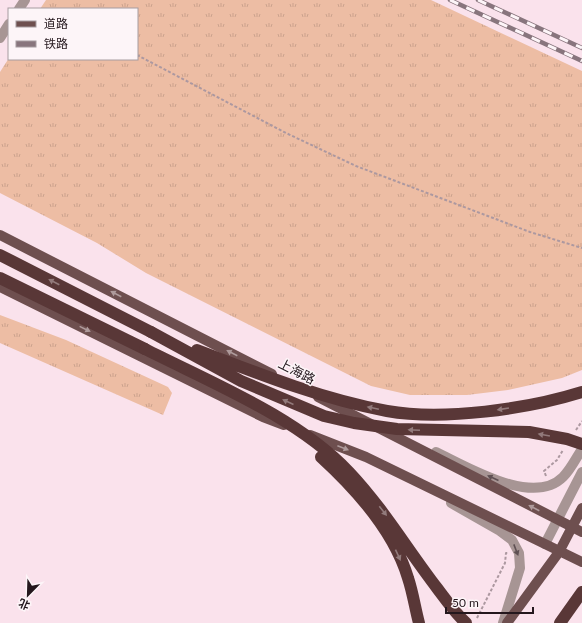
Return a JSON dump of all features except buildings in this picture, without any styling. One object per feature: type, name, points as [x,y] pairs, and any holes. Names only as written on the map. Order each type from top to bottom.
[{"type":"highway","points":[[0,255],[151,332],[241,381],[324,416],[354,424],[397,429],[529,432],[567,439],[582,444]]},
{"type":"highway","points":[[0,278],[268,411],[322,447],[348,471],[374,500],[421,567],[466,623]]},
{"type":"highway","points":[[151,332],[256,373],[342,401],[389,411],[428,414],[490,411],[527,405],[582,392]]},
{"type":"highway","points":[[145,349],[268,415],[292,431],[334,469],[361,498],[383,528],[396,550],[408,577],[419,623]]},
{"type":"highway","points":[[560,623],[582,592]]},
{"type":"main road","name":"上海路","points":[[0,235],[582,532]]},
{"type":"main road","points":[[0,287],[263,417],[366,457],[582,562]]},
{"type":"main road","points":[[507,623],[559,552],[582,508]]},
{"type":"street","points":[[0,38],[8,26]]},
{"type":"street","points":[[359,418],[503,482],[528,489],[541,489],[563,477],[582,449]]},
{"type":"street","points":[[366,457],[500,531],[512,540],[518,551],[520,568],[503,623]]},
{"type":"street","points":[[545,544],[582,472]]},
{"type":"path","points":[[138,56],[286,133],[356,166],[530,232],[582,248]]},
{"type":"path","points":[[574,434],[582,421]]},
{"type":"path","points":[[549,486],[544,471],[557,460],[566,447]]},
{"type":"path","points":[[474,623],[505,563],[506,553],[518,551]]},
{"type":"green space","points":[[46,0],[431,0],[582,71],[582,370],[562,378],[508,390],[467,395],[410,395],[371,386],[146,273],[97,243],[0,193],[0,72],[8,60],[138,60],[138,8],[41,8]]},
{"type":"green space","points":[[0,315],[66,340],[168,387],[172,393],[163,415],[0,343]]},
{"type":"railway","points":[[450,0],[582,61]]},
{"type":"railway","points":[[478,0],[582,48]]}]
